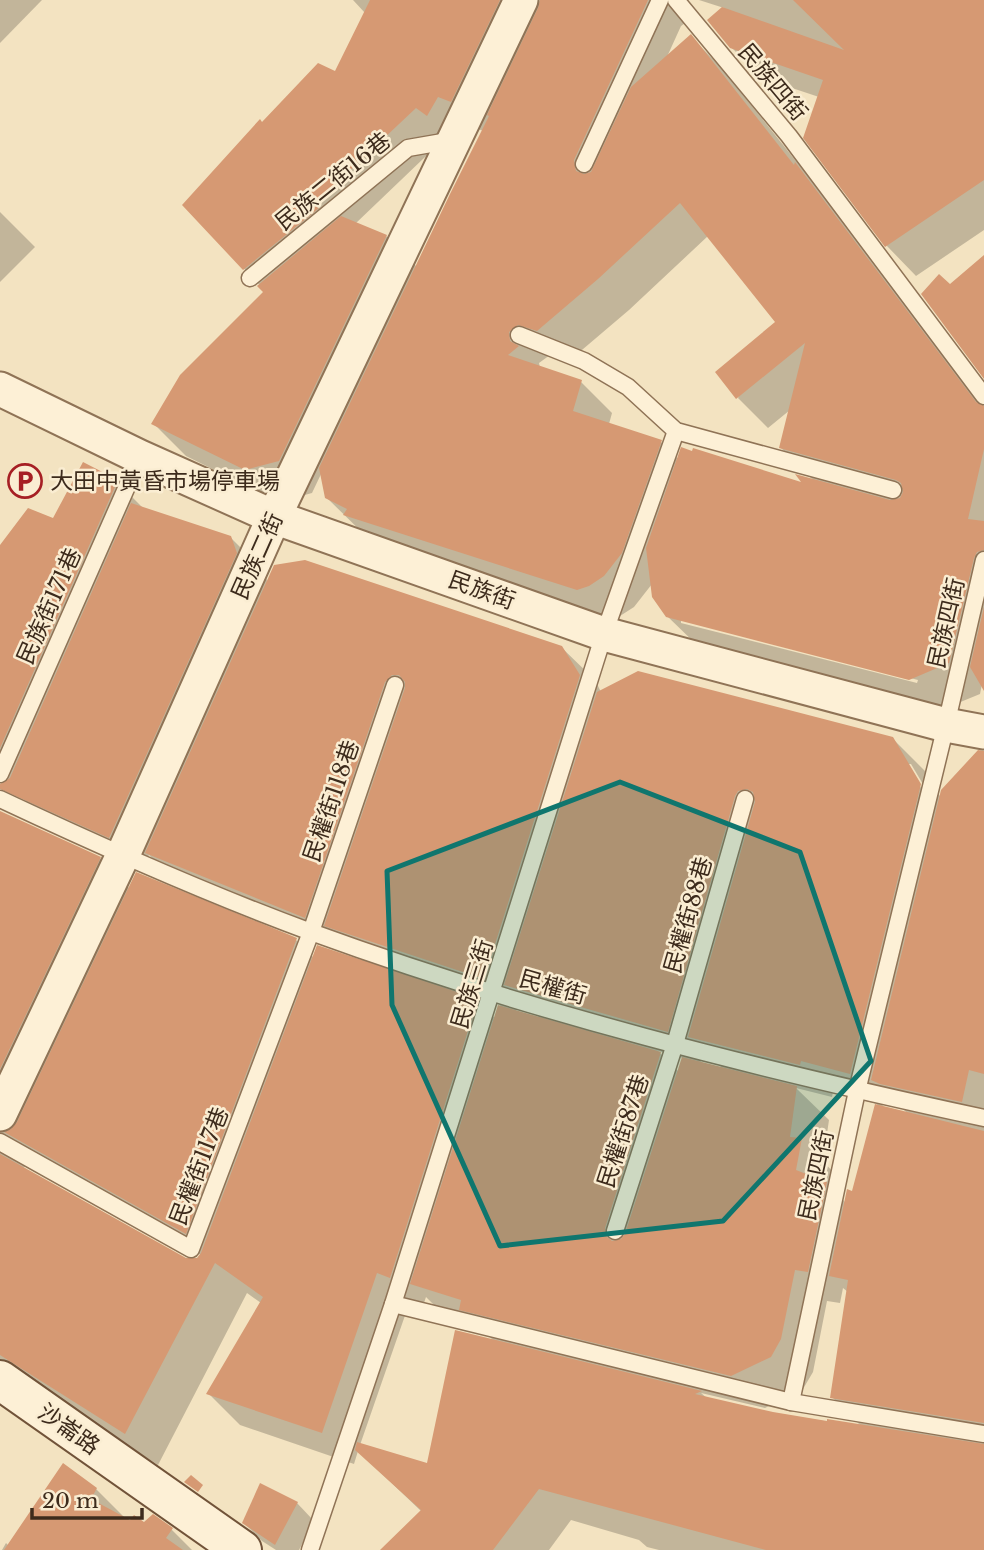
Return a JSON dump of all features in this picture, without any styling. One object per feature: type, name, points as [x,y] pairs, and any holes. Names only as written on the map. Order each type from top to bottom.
[{"type":"street","name":"民族二街","points":[[0,1114],[122,857],[274,517],[521,0]]},
{"type":"street","name":"民族街","points":[[0,389],[140,457],[274,517],[604,634],[947,725],[984,732]]},
{"type":"street","name":"沙崙路","points":[[0,1380],[242,1550]]},
{"type":"lane","points":[[584,164],[660,0]]},
{"type":"lane","name":"民族四街","points":[[676,0],[789,136],[984,396]]},
{"type":"lane","name":"民族二街16巷","points":[[250,278],[408,148],[454,139]]},
{"type":"lane","points":[[519,335],[584,361],[628,387],[677,431],[894,490]]},
{"type":"lane","name":"民族三街","points":[[310,1550],[493,993],[604,634],[677,431]]},
{"type":"lane","name":"民族街171巷","points":[[0,774],[140,457]]},
{"type":"lane","name":"民族四街","points":[[791,1402],[857,1091],[947,725],[984,560]]},
{"type":"lane","name":"民權街118巷","points":[[311,932],[395,685]]},
{"type":"lane","points":[[0,799],[122,857]]},
{"type":"lane","name":"民權街88巷","points":[[675,1044],[745,799]]},
{"type":"lane","name":"民權街","points":[[122,857],[311,932],[493,993],[857,1091],[984,1118]]},
{"type":"lane","name":"民權街117巷","points":[[0,1142],[191,1249],[311,932]]},
{"type":"lane","name":"民權街87巷","points":[[615,1231],[675,1044]]},
{"type":"lane","points":[[393,1304],[791,1402],[984,1434]]},
{"type":"highlighted area","points":[[620,782],[800,852],[871,1061],[723,1221],[500,1246],[392,1005],[387,871]]},
{"type":"building","points":[[370,0],[500,0],[451,102],[438,97],[427,116],[416,108],[313,205],[319,208],[243,270],[182,205],[260,119],[262,122],[318,63],[335,71]]},
{"type":"building","points":[[540,0],[648,0],[574,160],[576,171],[584,174],[591,172],[631,87],[691,34],[794,165],[795,162],[976,402],[984,406],[984,449],[968,519],[984,521],[984,550],[977,552],[974,558],[949,663],[909,680],[666,617],[652,597],[646,548],[681,447],[692,451],[693,448],[801,482],[795,474],[890,500],[900,498],[903,492],[901,483],[896,480],[779,448],[805,343],[736,399],[715,372],[775,322],[680,203],[537,331],[518,325],[509,332],[510,341],[519,346],[508,355],[582,380],[573,411],[662,440],[622,553],[604,576],[577,590],[343,515],[347,509],[325,498],[319,468],[489,116],[487,115]]},
{"type":"building","points":[[793,0],[984,0],[984,180],[885,247],[803,138],[823,80],[730,48],[707,20],[722,7],[844,50]]},
{"type":"building","points":[[341,216],[387,235],[279,461],[245,470],[151,424],[180,375],[263,292],[257,286]]},
{"type":"building","points":[[984,255],[984,379],[921,294],[939,274],[950,284]]},
{"type":"building","points":[[83,462],[118,480],[0,748],[0,545],[28,508],[53,518]]},
{"type":"building","points":[[131,503],[231,536],[237,553],[109,838],[0,789],[0,784],[10,778]]},
{"type":"building","points":[[305,560],[562,646],[580,675],[484,979],[324,926],[405,688],[405,682],[399,675],[392,675],[385,682],[305,918],[145,853],[274,565]]},
{"type":"building","points":[[984,607],[984,691],[970,667]]},
{"type":"building","points":[[638,671],[893,737],[921,784],[850,1074],[801,1061],[800,1065],[688,1037],[755,802],[753,792],[747,789],[738,791],[735,796],[668,1032],[504,985],[597,692]]},
{"type":"building","points":[[978,750],[984,751],[984,1074],[969,1070],[962,1102],[871,1080],[941,790]]},
{"type":"building","points":[[0,811],[101,857],[0,1069]]},
{"type":"building","points":[[136,872],[297,938],[186,1234],[4,1132],[17,1122]]},
{"type":"building","points":[[317,945],[478,999],[390,1278],[377,1273],[322,1433],[206,1394],[263,1297],[215,1263],[125,1434],[0,1355],[0,1154],[186,1258],[197,1258]]},
{"type":"building","points":[[498,1005],[661,1052],[605,1228],[607,1237],[612,1241],[621,1239],[625,1234],[682,1057],[797,1086],[790,1137],[802,1138],[796,1170],[827,1182],[808,1272],[795,1270],[781,1339],[771,1357],[731,1376],[459,1310],[461,1300],[410,1284]]},
{"type":"building","points":[[875,1104],[984,1131],[984,1423],[830,1398],[848,1280],[829,1276],[847,1189],[852,1191]]},
{"type":"building","points":[[455,1330],[702,1391],[695,1394],[773,1412],[984,1444],[984,1550],[766,1550],[539,1489],[493,1550],[380,1550],[421,1510],[355,1450],[357,1442],[427,1463]]},
{"type":"building","points":[[63,1463],[97,1488],[91,1499],[130,1520],[134,1515],[144,1522],[153,1514],[173,1528],[166,1538],[183,1550],[4,1550]]},
{"type":"building","points":[[191,1475],[203,1485],[198,1492],[184,1482]]},
{"type":"building","points":[[260,1483],[298,1502],[275,1545],[242,1523]]},
{"type":"place","name":"大田中黃昏市場停車場","points":[[25,481]]}]
